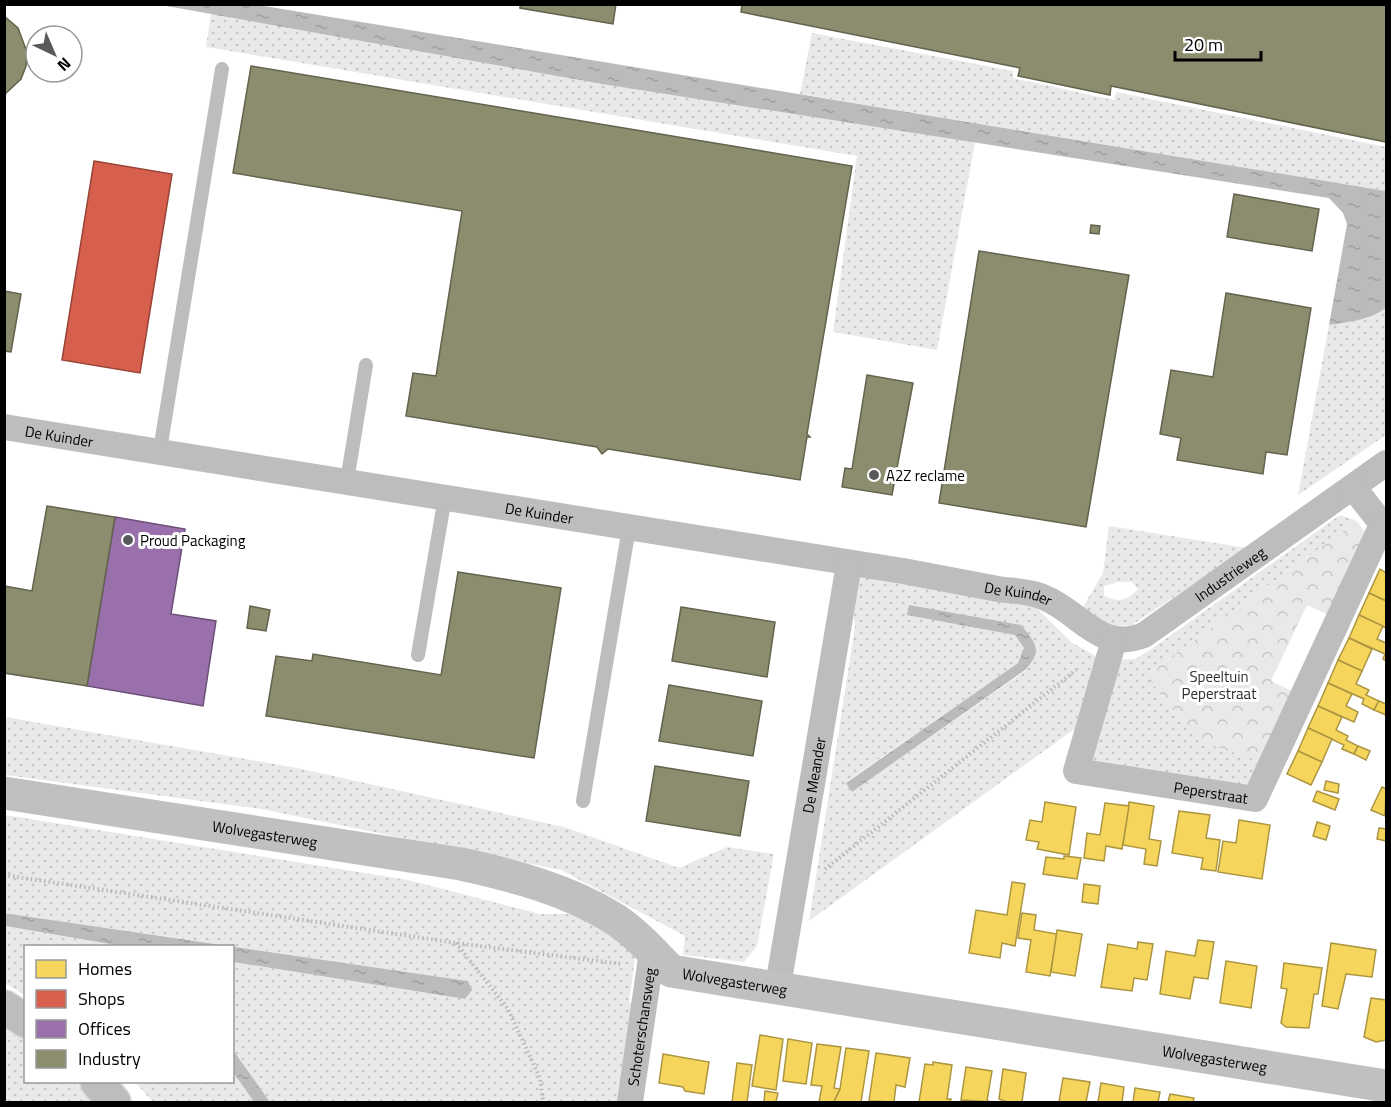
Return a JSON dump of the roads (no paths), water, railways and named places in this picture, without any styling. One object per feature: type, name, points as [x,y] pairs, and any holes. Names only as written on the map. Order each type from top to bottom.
[{"type":"highway","points":[[4,1007],[24,1020]]},
{"type":"highway","points":[[98,1083],[114,1102]]},
{"type":"street","name":"De Kuinder","points":[[4,427],[160,450],[1042,596],[1069,610],[1085,626],[1114,640]]},
{"type":"street","name":"Industrieweg","points":[[1114,640],[1129,641],[1144,635],[1386,463]]},
{"type":"street","name":"Peperstraat","points":[[1114,640],[1076,771],[1255,799],[1384,527],[1353,487]]},
{"type":"street","name":"De Meander","points":[[778,986],[849,564]]},
{"type":"street","name":"Wolvegasterweg","points":[[4,793],[484,869],[580,901],[623,925],[651,960],[671,970],[1386,1086]]},
{"type":"street","name":"Schoterschansweg","points":[[630,1102],[651,960]]},
{"type":"lane","points":[[160,450],[222,69]]},
{"type":"lane","points":[[347,481],[366,365]]},
{"type":"lane","points":[[418,655],[445,497]]},
{"type":"lane","points":[[583,801],[629,528]]},
{"type":"water","points":[[161,5],[258,5],[1386,191],[1386,308],[1366,318],[1329,325],[1347,224],[1343,213],[1329,198],[602,84]]},
{"type":"water","points":[[909,605],[1021,625],[1034,643],[1036,652],[1025,670],[852,792],[846,783],[1018,663],[1024,648],[1015,635],[907,615]]},
{"type":"water","points":[[4,913],[222,945],[115,945],[5,926]]},
{"type":"water","points":[[234,946],[468,981],[472,990],[465,999],[234,962]]},
{"type":"water","points":[[234,1051],[270,1102],[254,1102],[234,1073]]},
{"type":"place","name":"A2Z reclame","points":[[874,475]]},
{"type":"place","name":"Proud Packaging","points":[[128,540]]},
{"type":"park label","name":"Speeltuin Peperstraat","points":[[1219,684]]}]
